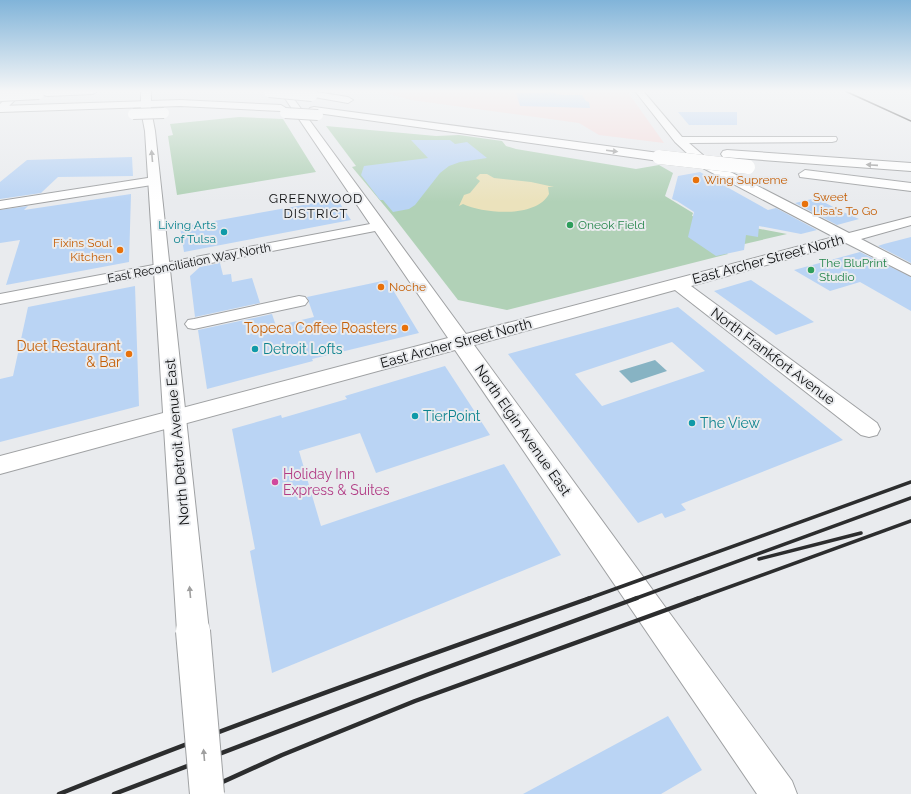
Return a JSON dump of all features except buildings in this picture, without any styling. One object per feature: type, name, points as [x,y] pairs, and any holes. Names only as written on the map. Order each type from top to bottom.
[{"type":"main road","name":"North Detroit Avenue East","points":[[149,128],[207,794]]},
{"type":"main road","points":[[441,128],[657,152],[727,154],[911,167]]},
{"type":"main road","points":[[518,128],[748,168],[763,169]]},
{"type":"main road","points":[[792,173],[911,187]]},
{"type":"main road","points":[[814,175],[911,180]]},
{"type":"street","name":"North Elgin Avenue East","points":[[311,128],[779,794]]},
{"type":"street","points":[[669,128],[695,157],[707,165],[911,271]]},
{"type":"street","points":[[679,140],[832,139]]},
{"type":"street","points":[[0,205],[154,181]]},
{"type":"street","name":"East Archer Street North","points":[[0,465],[911,221]]},
{"type":"street","name":"East Reconciliation Way North","points":[[0,299],[379,226]]},
{"type":"street","name":"North Frankfort Avenue","points":[[678,284],[869,429]]},
{"type":"street","points":[[194,324],[299,301]]},
{"type":"shaded area","points":[[587,128],[653,128],[664,143],[599,135]]},
{"type":"green space","points":[[171,128],[289,128],[316,172],[177,195],[168,136],[173,135]]},
{"type":"green space","name":"Oneok Field","points":[[328,128],[349,128],[436,136],[459,135],[502,141],[506,146],[516,149],[636,169],[659,165],[673,173],[665,196],[693,213],[692,216],[787,234],[723,249],[728,254],[507,310],[458,300],[393,216],[352,167],[356,166]]},
{"type":"sand","points":[[480,174],[487,174],[494,178],[531,182],[554,187],[548,187],[549,194],[542,202],[533,207],[522,210],[496,212],[463,204],[459,206],[464,195],[470,193],[480,181],[476,178]]},
{"type":"water","points":[[655,360],[667,371],[631,383],[619,371]]},
{"type":"railway","points":[[587,599],[911,482]]},
{"type":"railway","points":[[634,599],[911,498]]},
{"type":"railway","points":[[696,599],[911,521]]},
{"type":"railway","points":[[759,559],[861,533]]},
{"type":"railway","points":[[59,794],[257,718],[590,598]]},
{"type":"railway","points":[[114,794],[429,674],[637,598]]},
{"type":"railway","points":[[196,794],[282,755],[415,701],[699,598]]},
{"type":"place","name":"Wing Supreme","points":[[696,180]]},
{"type":"place","name":"Sweet Lisa's To Go","points":[[805,204]]},
{"type":"place","name":"Oneok Field","points":[[570,225]]},
{"type":"place","name":"Living Arts of Tulsa","points":[[224,232]]},
{"type":"place","name":"Fixins Soul Kitchen","points":[[120,250]]},
{"type":"place","name":"The BluPrint Studio","points":[[811,270]]},
{"type":"place","name":"Noche","points":[[381,287]]},
{"type":"place","name":"Topeca Coffee Roasters","points":[[405,328]]},
{"type":"place","name":"Detroit Lofts","points":[[255,349]]},
{"type":"place","name":"Duet Restaurant & Bar","points":[[129,354]]},
{"type":"place","name":"TierPoint","points":[[415,416]]},
{"type":"place","name":"The View","points":[[692,423]]},
{"type":"place","name":"Holiday Inn Express & Suites","points":[[275,482]]},
{"type":"district","name":"GREENWOOD DISTRICT","points":[[316,206]]}]
